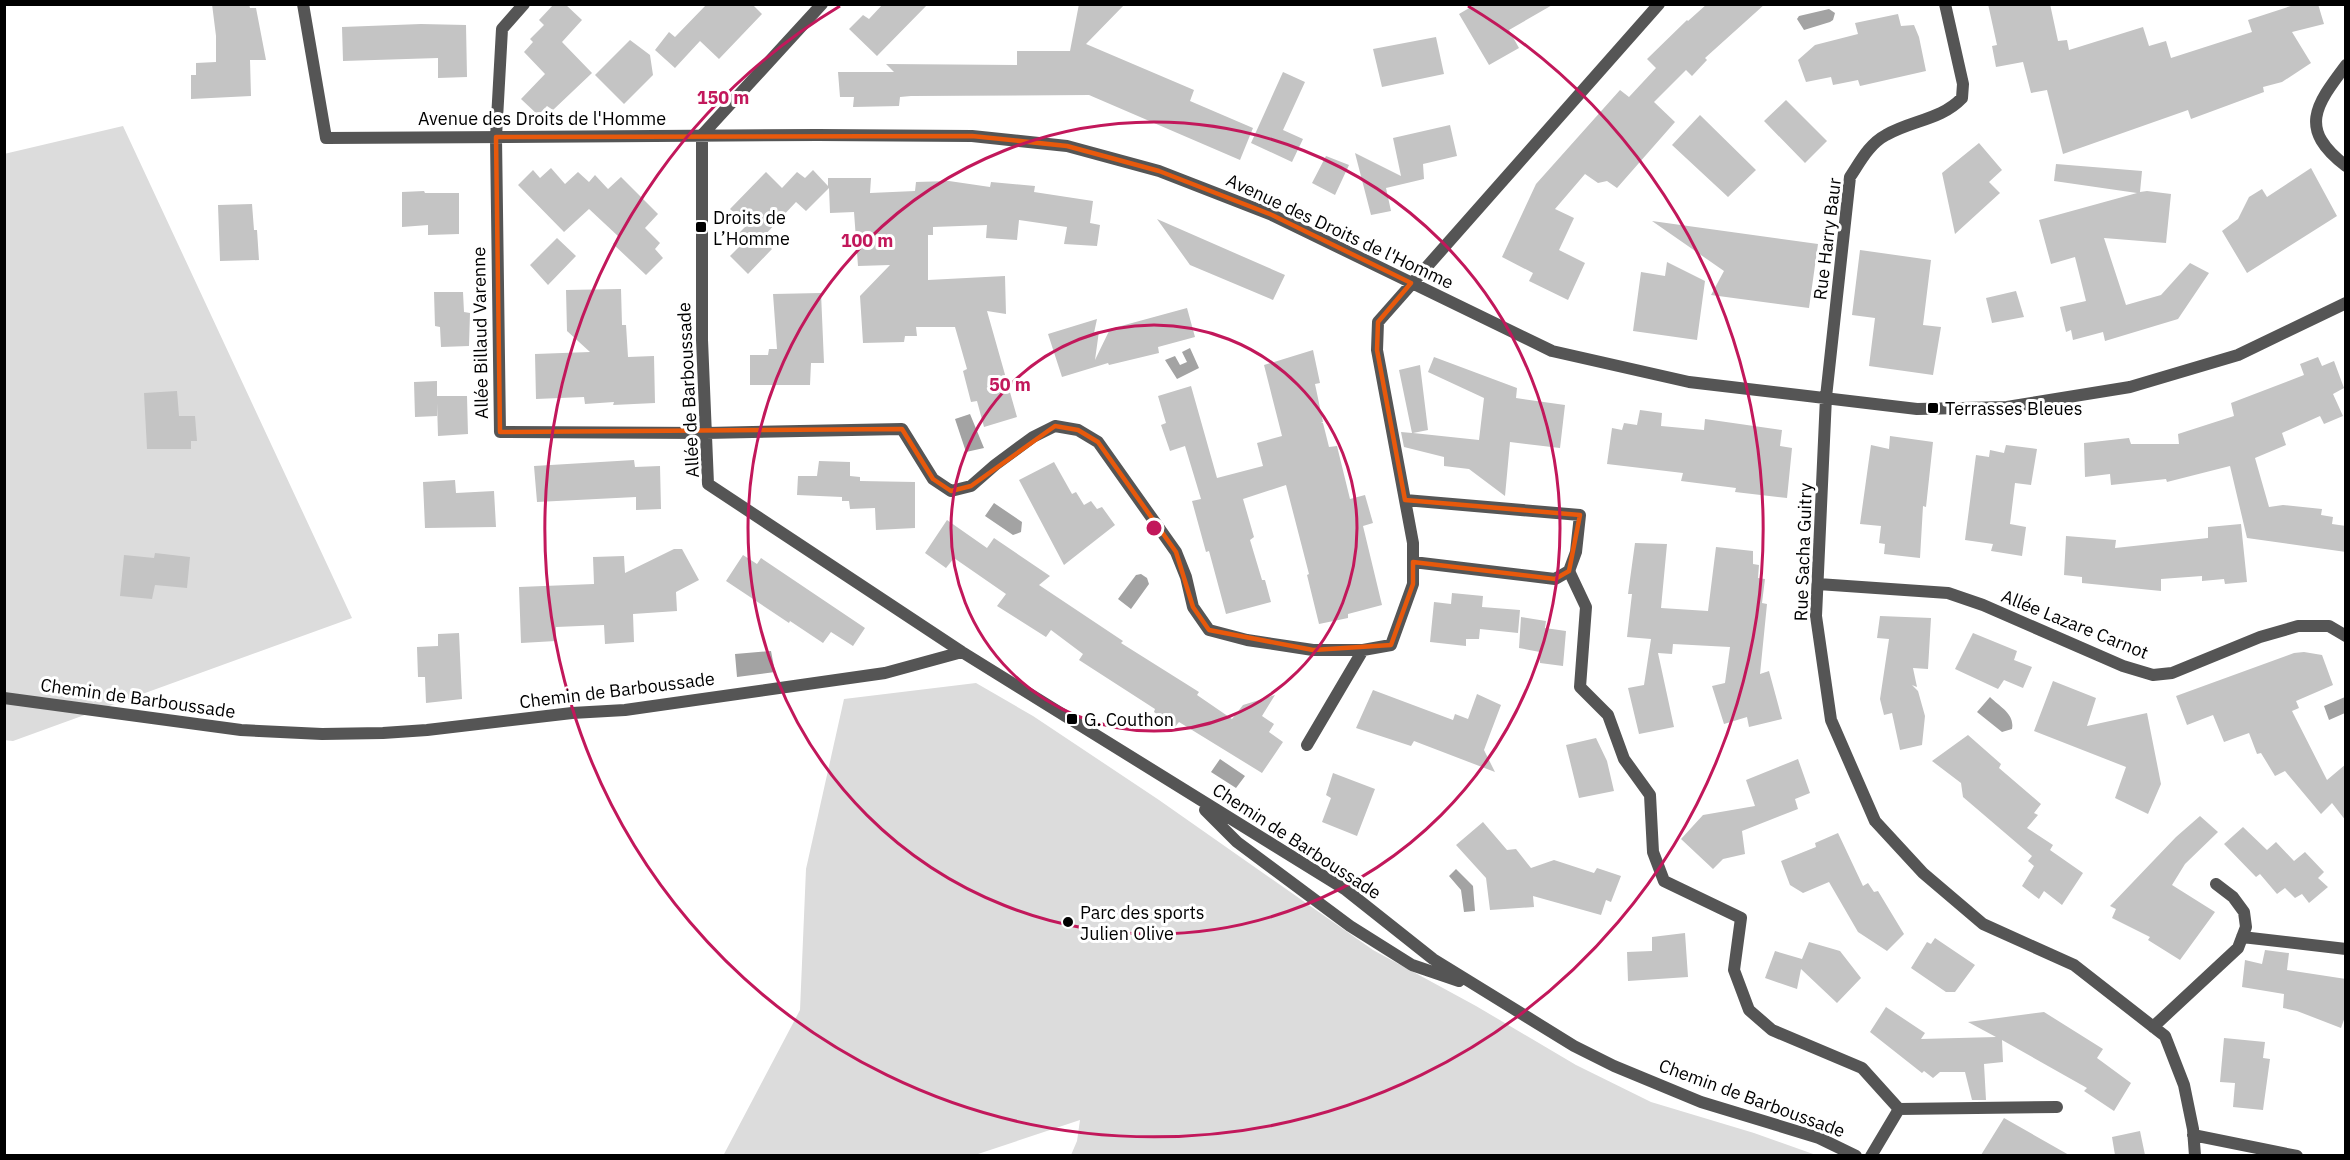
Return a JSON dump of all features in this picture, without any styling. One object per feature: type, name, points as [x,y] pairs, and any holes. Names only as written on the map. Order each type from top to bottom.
[{"type":"street","name":"Avenue des Droits de l'Homme","points":[[303,4],[326,138],[702,135],[972,136],[1067,146],[1159,171],[1251,207],[1552,351],[1689,382],[1917,409],[2007,407],[2130,387],[2238,355],[2346,303]]},
{"type":"street","points":[[496,137],[502,29],[524,4]]},
{"type":"street","points":[[702,135],[822,4]]},
{"type":"street","points":[[706,433],[902,429],[933,479],[951,491],[971,486],[1033,437],[1055,426],[1078,430],[1098,442],[1176,552],[1186,577],[1193,607],[1209,630],[1247,640],[1313,650],[1363,650],[1391,645],[1413,584],[1413,543],[1377,350],[1378,322],[1659,4]]},
{"type":"street","name":"Rue Harry Baur","points":[[1826,397],[1850,177],[1868,149],[1885,135],[1951,110],[1962,98],[1963,84],[1945,4]]},
{"type":"street","points":[[2346,64],[2317,108],[2316,132],[2328,153],[2346,166]]},
{"type":"street","name":"Allée de Barboussade","points":[[702,135],[702,328],[708,484],[962,652]]},
{"type":"street","name":"Allée Billaud Varenne","points":[[496,137],[500,432],[706,433]]},
{"type":"street","name":"Rue Sacha Guitry","points":[[1826,397],[1816,616],[1831,720],[1875,821],[1923,873],[1983,924],[2074,965],[2165,1036],[2184,1085],[2195,1155]]},
{"type":"street","points":[[1405,500],[1580,515],[1576,552],[1569,571],[1555,579],[1413,562]]},
{"type":"street","points":[[1569,571],[1586,607],[1580,687],[1608,716],[1624,759],[1650,795],[1653,852],[1664,881],[1740,918],[1734,970],[1749,1010],[1772,1030],[1862,1068],[1899,1109],[2057,1107]]},
{"type":"street","name":"Allée Lazare Carnot","points":[[1818,584],[1948,593],[1983,605],[2123,666],[2153,675],[2172,673],[2260,637],[2298,626],[2329,626],[2346,636]]},
{"type":"street","points":[[1307,746],[1363,650]]},
{"type":"street","name":"Chemin de Barboussade","points":[[4,698],[241,730],[322,734],[383,733],[572,713],[625,710],[885,673],[962,652],[1338,884],[1369,906],[1383,920],[1433,959],[1574,1046],[1614,1066],[1701,1102],[1819,1138],[1856,1155]]},
{"type":"street","name":"Chemin de Barboussade","points":[[1191,794],[1237,842],[1360,933],[1412,965],[1478,987]]},
{"type":"street","points":[[2153,1027],[2238,948],[2246,927],[2244,912],[2233,897],[2216,884]]},
{"type":"street","name":"Chemin de Barboussade","points":[[1360,933],[1374,936],[1381,930],[1383,920]]},
{"type":"street","points":[[2242,937],[2346,949]]},
{"type":"street","points":[[1871,1155],[1899,1109]]},
{"type":"street","points":[[2193,1135],[2297,1155]]},
{"type":"highlighted area","points":[[972,136],[1067,146],[1159,171],[1272,215],[1411,283],[1378,322],[1377,350],[1405,500],[1580,515],[1569,571],[1555,579],[1413,562],[1413,584],[1391,645],[1313,650],[1209,630],[1193,607],[1176,552],[1098,442],[1078,430],[1055,426],[971,486],[951,491],[933,479],[902,429],[500,432],[496,137]]},
{"type":"shaded area","points":[[1829,9],[1835,13],[1830,22],[1804,30],[1797,19],[1799,16]]},
{"type":"shaded area","points":[[123,126],[352,618],[13,741],[4,740],[4,154]]},
{"type":"shaded area","points":[[1190,348],[1199,368],[1177,379],[1165,360],[1175,356],[1180,365],[1187,362],[1182,352]]},
{"type":"shaded area","points":[[970,414],[984,448],[966,452],[955,419]]},
{"type":"shaded area","points":[[994,503],[1022,522],[1021,532],[1013,535],[985,516]]},
{"type":"shaded area","points":[[1141,574],[1147,578],[1149,584],[1131,609],[1118,599],[1136,575]]},
{"type":"shaded area","points":[[771,651],[775,672],[737,677],[735,654]]},
{"type":"shaded area","name":"Parc des sports Julien Olive","points":[[976,683],[1033,716],[1159,800],[1373,950],[1476,1006],[1576,1065],[1651,1102],[1754,1133],[1816,1155],[1071,1155],[1077,1141],[1080,1120],[975,1155],[723,1156],[800,1010],[806,869],[844,699]]},
{"type":"shaded area","points":[[1990,697],[2009,715],[2012,729],[2002,732],[1977,712]]},
{"type":"shaded area","points":[[2345,697],[2345,713],[2329,720],[2324,706]]},
{"type":"shaded area","points":[[1220,759],[1245,776],[1236,788],[1211,772]]},
{"type":"shaded area","points":[[1456,869],[1473,886],[1475,911],[1464,912],[1461,890],[1449,876]]},
{"type":"building","points":[[212,4],[249,4],[250,8],[256,8],[266,60],[250,60],[251,96],[191,99],[191,75],[196,75],[196,63],[216,62]]},
{"type":"building","points":[[554,4],[565,4],[582,20],[562,42],[592,73],[553,110],[547,106],[538,115],[521,99],[545,74],[524,52],[533,42],[530,39],[544,25],[539,20]]},
{"type":"building","points":[[707,4],[752,4],[762,14],[719,59],[700,41],[675,68],[655,50],[669,32],[675,37]]},
{"type":"building","points":[[883,4],[928,4],[877,56],[849,29],[863,15],[869,19]]},
{"type":"building","points":[[1079,4],[1125,4],[1086,44],[1194,90],[1190,101],[1253,128],[1240,160],[1089,95],[911,96],[900,97],[899,106],[853,107],[854,97],[840,97],[838,72],[894,72],[886,64],[1017,65],[1017,51],[1070,51]]},
{"type":"building","points":[[1476,4],[1554,4],[1509,30],[1519,48],[1489,65],[1459,14]]},
{"type":"building","points":[[1707,4],[1765,4],[1705,58],[1707,60],[1692,76],[1686,70],[1654,102],[1675,122],[1617,188],[1607,181],[1598,183],[1585,174],[1555,209],[1574,218],[1559,250],[1585,263],[1568,300],[1529,281],[1533,273],[1502,257],[1536,184],[1620,90],[1629,97],[1656,68],[1647,59]]},
{"type":"building","points":[[1988,4],[2050,4],[2058,41],[2067,40],[2069,50],[2143,27],[2149,46],[2166,41],[2171,58],[2252,32],[2248,20],[2297,4],[2318,4],[2324,24],[2292,32],[2311,63],[2282,82],[2263,87],[2264,92],[2191,119],[2188,110],[2063,154],[2047,90],[2031,93],[2023,62],[1996,67],[1992,46],[1997,45]]},
{"type":"building","points":[[1898,14],[1901,26],[1914,25],[1919,37],[1926,71],[1860,86],[1858,80],[1833,85],[1831,77],[1806,82],[1798,60],[1815,45],[1858,34],[1855,23]]},
{"type":"building","points":[[466,25],[467,77],[438,78],[438,58],[343,61],[342,27]]},
{"type":"building","points":[[1436,37],[1444,74],[1382,87],[1373,49]]},
{"type":"building","points":[[630,40],[650,55],[653,75],[624,104],[595,75]]},
{"type":"building","points":[[1283,72],[1305,82],[1283,130],[1303,139],[1292,162],[1251,143]]},
{"type":"building","points":[[1786,100],[1827,141],[1805,163],[1764,121]]},
{"type":"building","points":[[1700,115],[1756,170],[1728,197],[1672,145]]},
{"type":"building","points":[[1450,125],[1457,156],[1423,164],[1424,179],[1386,188],[1391,211],[1371,215],[1355,153],[1401,176],[1393,138]]},
{"type":"building","points":[[1979,143],[2002,170],[1989,182],[2000,193],[1955,234],[1942,173]]},
{"type":"building","points":[[1326,156],[1349,165],[1335,195],[1312,183]]},
{"type":"building","points":[[2056,164],[2142,171],[2140,192],[2171,194],[2166,243],[2104,238],[2126,305],[2161,295],[2190,263],[2209,273],[2178,319],[2105,341],[2103,332],[2073,340],[2071,330],[2066,332],[2060,307],[2086,301],[2075,257],[2051,264],[2039,220],[2137,193],[2054,181]]},
{"type":"building","points":[[551,168],[565,184],[578,172],[589,182],[595,175],[608,189],[621,177],[658,214],[645,228],[660,243],[655,249],[663,258],[646,275],[613,244],[619,237],[589,209],[564,232],[518,185],[533,170],[540,178]]},
{"type":"building","points":[[2311,168],[2337,216],[2247,273],[2222,231],[2238,219],[2249,197],[2262,189],[2267,197]]},
{"type":"building","points":[[813,170],[828,186],[828,178],[871,178],[870,193],[915,191],[916,182],[949,181],[990,187],[991,182],[1035,186],[1034,192],[1093,201],[1090,223],[1100,225],[1097,246],[1064,244],[1067,227],[1019,220],[1017,240],[986,238],[987,225],[933,227],[933,235],[928,235],[928,280],[1005,276],[1006,314],[987,311],[1017,417],[984,427],[977,401],[971,402],[963,371],[967,369],[955,327],[916,327],[917,336],[905,336],[904,342],[863,343],[860,296],[890,265],[858,266],[854,212],[830,213],[829,188],[806,211],[796,202],[762,238],[772,249],[748,274],[730,256],[738,248],[732,240],[747,225],[730,209],[766,172],[782,188],[797,172],[805,178]]},
{"type":"building","points":[[424,191],[425,193],[459,193],[459,234],[428,235],[428,225],[402,227],[402,192]]},
{"type":"building","points":[[252,204],[259,260],[220,261],[218,205]]},
{"type":"building","points":[[1157,219],[1285,275],[1273,300],[1190,265]]},
{"type":"building","points":[[1652,221],[1818,244],[1809,308],[1711,295],[1724,271]]},
{"type":"building","points":[[557,238],[576,256],[548,285],[530,265]]},
{"type":"building","points":[[1860,250],[1931,260],[1923,325],[1941,327],[1933,375],[1869,366],[1875,318],[1852,315]]},
{"type":"building","points":[[1667,262],[1705,281],[1697,340],[1633,331],[1641,272],[1665,276]]},
{"type":"building","points":[[621,289],[622,325],[626,325],[628,357],[654,356],[655,403],[585,404],[584,397],[536,399],[535,354],[590,352],[567,331],[566,290]]},
{"type":"building","points":[[2016,291],[2024,317],[1992,323],[1986,298]]},
{"type":"building","points":[[434,292],[463,292],[464,312],[470,313],[469,346],[441,347],[440,327],[435,326]]},
{"type":"building","points":[[821,293],[824,363],[811,363],[810,385],[750,385],[750,355],[768,355],[769,349],[777,349],[773,294]]},
{"type":"building","points":[[1187,308],[1195,337],[1158,347],[1159,353],[1109,365],[1108,363],[1062,377],[1048,334],[1097,319],[1094,333],[1099,331],[1095,360],[1110,329]]},
{"type":"building","points":[[1313,350],[1320,383],[1315,384],[1323,422],[1321,423],[1323,423],[1329,447],[1337,446],[1350,499],[1365,495],[1373,523],[1363,526],[1382,605],[1348,614],[1348,618],[1319,624],[1307,575],[1309,574],[1286,485],[1243,499],[1254,537],[1250,540],[1271,602],[1226,614],[1209,551],[1206,552],[1192,501],[1201,499],[1185,446],[1170,451],[1161,425],[1166,423],[1158,396],[1191,386],[1217,478],[1263,466],[1257,443],[1282,436],[1264,365]]},
{"type":"building","points":[[1434,357],[1517,388],[1516,398],[1565,405],[1560,448],[1510,442],[1505,496],[1469,469],[1444,466],[1444,457],[1404,447],[1401,432],[1412,433],[1399,370],[1420,365],[1428,430],[1413,433],[1479,440],[1484,398],[1428,372]]},
{"type":"building","points":[[2318,357],[2322,366],[2334,361],[2344,388],[2333,394],[2343,416],[2324,424],[2320,416],[2282,433],[2286,445],[2255,458],[2269,507],[2283,505],[2322,509],[2321,515],[2333,517],[2332,524],[2346,526],[2346,552],[2247,538],[2230,466],[2167,482],[2166,479],[2111,485],[2110,474],[2085,477],[2084,443],[2129,438],[2131,444],[2179,444],[2178,434],[2234,416],[2231,403],[2304,375],[2300,364]]},
{"type":"building","points":[[437,381],[437,396],[467,396],[468,434],[438,436],[437,403],[437,416],[415,417],[414,382]]},
{"type":"building","points":[[177,391],[179,416],[195,416],[197,441],[191,441],[191,449],[147,449],[144,393]]},
{"type":"building","points":[[1640,410],[1662,413],[1661,426],[1704,430],[1705,419],[1782,430],[1780,446],[1792,448],[1787,498],[1735,492],[1736,488],[1681,481],[1683,473],[1607,464],[1612,428],[1622,430],[1624,423],[1637,425]]},
{"type":"building","points":[[1890,436],[1933,442],[1926,507],[1923,506],[1920,558],[1884,554],[1885,544],[1879,543],[1881,526],[1860,524],[1871,445],[1889,449]]},
{"type":"building","points":[[2006,445],[2037,449],[2031,485],[2015,483],[2010,524],[2026,527],[2022,556],[1991,551],[1993,544],[1965,540],[1976,455],[1989,457],[1990,450],[2004,453]]},
{"type":"building","points":[[634,460],[635,467],[660,466],[661,509],[636,510],[636,497],[537,502],[534,466]]},
{"type":"building","points":[[819,461],[850,462],[850,476],[860,477],[860,481],[915,482],[915,528],[876,530],[875,508],[850,509],[849,501],[842,501],[842,497],[797,495],[798,476],[817,476]]},
{"type":"building","points":[[1054,462],[1072,494],[1076,492],[1084,505],[1091,501],[1097,509],[1102,507],[1115,525],[1064,565],[1019,480]]},
{"type":"building","points":[[455,480],[456,493],[494,491],[496,527],[425,528],[423,482]]},
{"type":"building","points":[[947,520],[987,548],[994,538],[1050,576],[1039,585],[1123,641],[1121,643],[1199,692],[1197,695],[1232,719],[1243,705],[1275,695],[1262,716],[1274,724],[1269,732],[1283,742],[1262,773],[1179,722],[1175,727],[1154,712],[1155,709],[1079,660],[1083,654],[1051,630],[1046,637],[997,606],[1006,594],[954,558],[946,568],[925,553]]},
{"type":"building","points":[[2241,524],[2247,582],[2225,584],[2224,579],[2202,581],[2202,576],[2161,579],[2161,591],[2082,583],[2082,577],[2064,575],[2066,536],[2116,540],[2115,548],[2208,538],[2208,527]]},
{"type":"building","points":[[1635,543],[1667,544],[1661,608],[1708,611],[1716,547],[1753,551],[1753,564],[1759,565],[1758,578],[1765,579],[1762,603],[1767,604],[1760,674],[1769,671],[1782,719],[1749,727],[1747,717],[1724,724],[1712,686],[1725,683],[1730,647],[1673,644],[1672,654],[1658,653],[1674,727],[1639,734],[1628,688],[1644,685],[1651,639],[1627,637],[1632,594],[1628,594]]},
{"type":"building","points":[[674,549],[682,549],[699,580],[676,592],[677,611],[633,614],[634,642],[605,644],[604,625],[556,627],[556,641],[521,643],[519,587],[594,584],[593,557],[624,556],[625,573]]},
{"type":"building","points":[[155,553],[190,557],[187,588],[155,585],[152,599],[120,596],[124,555],[154,558]]},
{"type":"building","points":[[743,555],[757,564],[761,558],[865,628],[853,646],[831,632],[823,643],[726,581]]},
{"type":"building","points":[[1452,593],[1483,596],[1482,607],[1520,610],[1518,633],[1480,629],[1479,639],[1466,639],[1466,646],[1430,642],[1434,602],[1451,604]]},
{"type":"building","points":[[1880,616],[1931,618],[1928,669],[1913,668],[1917,687],[1912,685],[1918,691],[1925,716],[1922,745],[1900,750],[1892,713],[1884,715],[1880,699],[1889,639],[1877,638]]},
{"type":"building","points":[[1521,617],[1546,621],[1545,628],[1566,631],[1563,666],[1540,663],[1540,652],[1519,648]]},
{"type":"building","points":[[459,633],[462,699],[426,703],[425,677],[418,677],[417,647],[438,646],[438,634]]},
{"type":"building","points":[[1973,633],[2017,651],[2014,660],[2032,667],[2023,688],[2004,680],[1998,689],[1955,669]]},
{"type":"building","points":[[2294,653],[2322,655],[2333,685],[2296,701],[2299,708],[2292,711],[2327,780],[2346,764],[2346,821],[2332,803],[2321,814],[2285,771],[2275,776],[2261,753],[2257,754],[2249,733],[2224,742],[2213,715],[2187,725],[2176,696]]},
{"type":"building","points":[[2053,681],[2096,698],[2087,726],[2147,713],[2161,784],[2148,814],[2115,798],[2126,767],[2034,731]]},
{"type":"building","points":[[1373,690],[1453,720],[1455,714],[1468,719],[1477,694],[1501,705],[1484,750],[1495,772],[1414,741],[1411,746],[1356,728]]},
{"type":"building","points":[[1968,735],[2001,764],[1999,768],[2041,804],[2034,813],[2038,815],[2027,828],[2053,845],[2050,850],[2083,873],[2062,905],[2044,891],[2039,899],[2022,886],[2034,866],[2028,861],[2032,856],[1963,797],[1961,783],[1932,761]]},
{"type":"building","points":[[1596,738],[1607,761],[1614,791],[1579,798],[1566,745]]},
{"type":"building","points":[[1798,759],[1810,793],[1795,799],[1798,809],[1742,831],[1745,854],[1723,859],[1713,869],[1681,839],[1703,815],[1755,806],[1746,780]]},
{"type":"building","points":[[1333,773],[1375,789],[1357,836],[1322,822],[1331,798],[1326,795]]},
{"type":"building","points":[[2200,816],[2218,832],[2185,864],[2172,885],[2215,912],[2180,960],[2148,940],[2150,937],[2112,918],[2116,909],[2110,906],[2176,837]]},
{"type":"building","points":[[1483,822],[1507,850],[1516,849],[1531,868],[1554,860],[1594,873],[1597,868],[1621,876],[1611,902],[1606,900],[1601,915],[1533,896],[1534,907],[1490,910],[1486,878],[1456,845]]},
{"type":"building","points":[[2243,827],[2267,850],[2276,842],[2294,861],[2305,852],[2324,872],[2318,878],[2328,887],[2309,903],[2302,894],[2295,898],[2285,888],[2277,894],[2260,874],[2256,877],[2224,844]]},
{"type":"building","points":[[1838,833],[1863,886],[1868,883],[1874,892],[1878,891],[1904,934],[1887,951],[1858,932],[1829,882],[1803,893],[1790,885],[1781,861],[1816,847],[1815,843]]},
{"type":"building","points":[[1685,933],[1688,977],[1628,981],[1627,952],[1652,951],[1652,937]]},
{"type":"building","points":[[1935,938],[1975,965],[1955,992],[1946,992],[1911,968],[1927,942],[1931,944]]},
{"type":"building","points":[[1809,942],[1840,951],[1861,978],[1837,1003],[1801,969],[1797,989],[1765,978],[1775,951],[1802,959]]},
{"type":"building","points":[[2265,950],[2289,953],[2287,970],[2346,979],[2346,1014],[2341,1028],[2283,1008],[2284,994],[2242,987],[2245,960],[2262,964]]},
{"type":"building","points":[[1886,1007],[1925,1033],[1921,1039],[1996,1037],[1968,1022],[2044,1012],[2103,1049],[2097,1058],[2131,1083],[2114,1111],[2084,1091],[2087,1088],[2002,1040],[2003,1062],[1984,1064],[1986,1100],[1972,1100],[1965,1072],[1940,1072],[1933,1078],[1924,1071],[1922,1073],[1870,1032]]},
{"type":"building","points":[[2224,1038],[2265,1042],[2263,1058],[2270,1059],[2263,1110],[2233,1107],[2235,1083],[2220,1082]]},
{"type":"building","points":[[2004,1118],[2069,1155],[1981,1155]]},
{"type":"building","points":[[2140,1131],[2145,1155],[2115,1155],[2112,1137]]},
{"type":"place","name":"Droits de L’Homme","points":[[701,227]]},
{"type":"place","name":"Terrasses Bleues","points":[[1933,408]]},
{"type":"place","name":"G. Couthon","points":[[1072,719]]},
{"type":"place","name":"Parc des sports Julien Olive","points":[[1068,922]]}]
